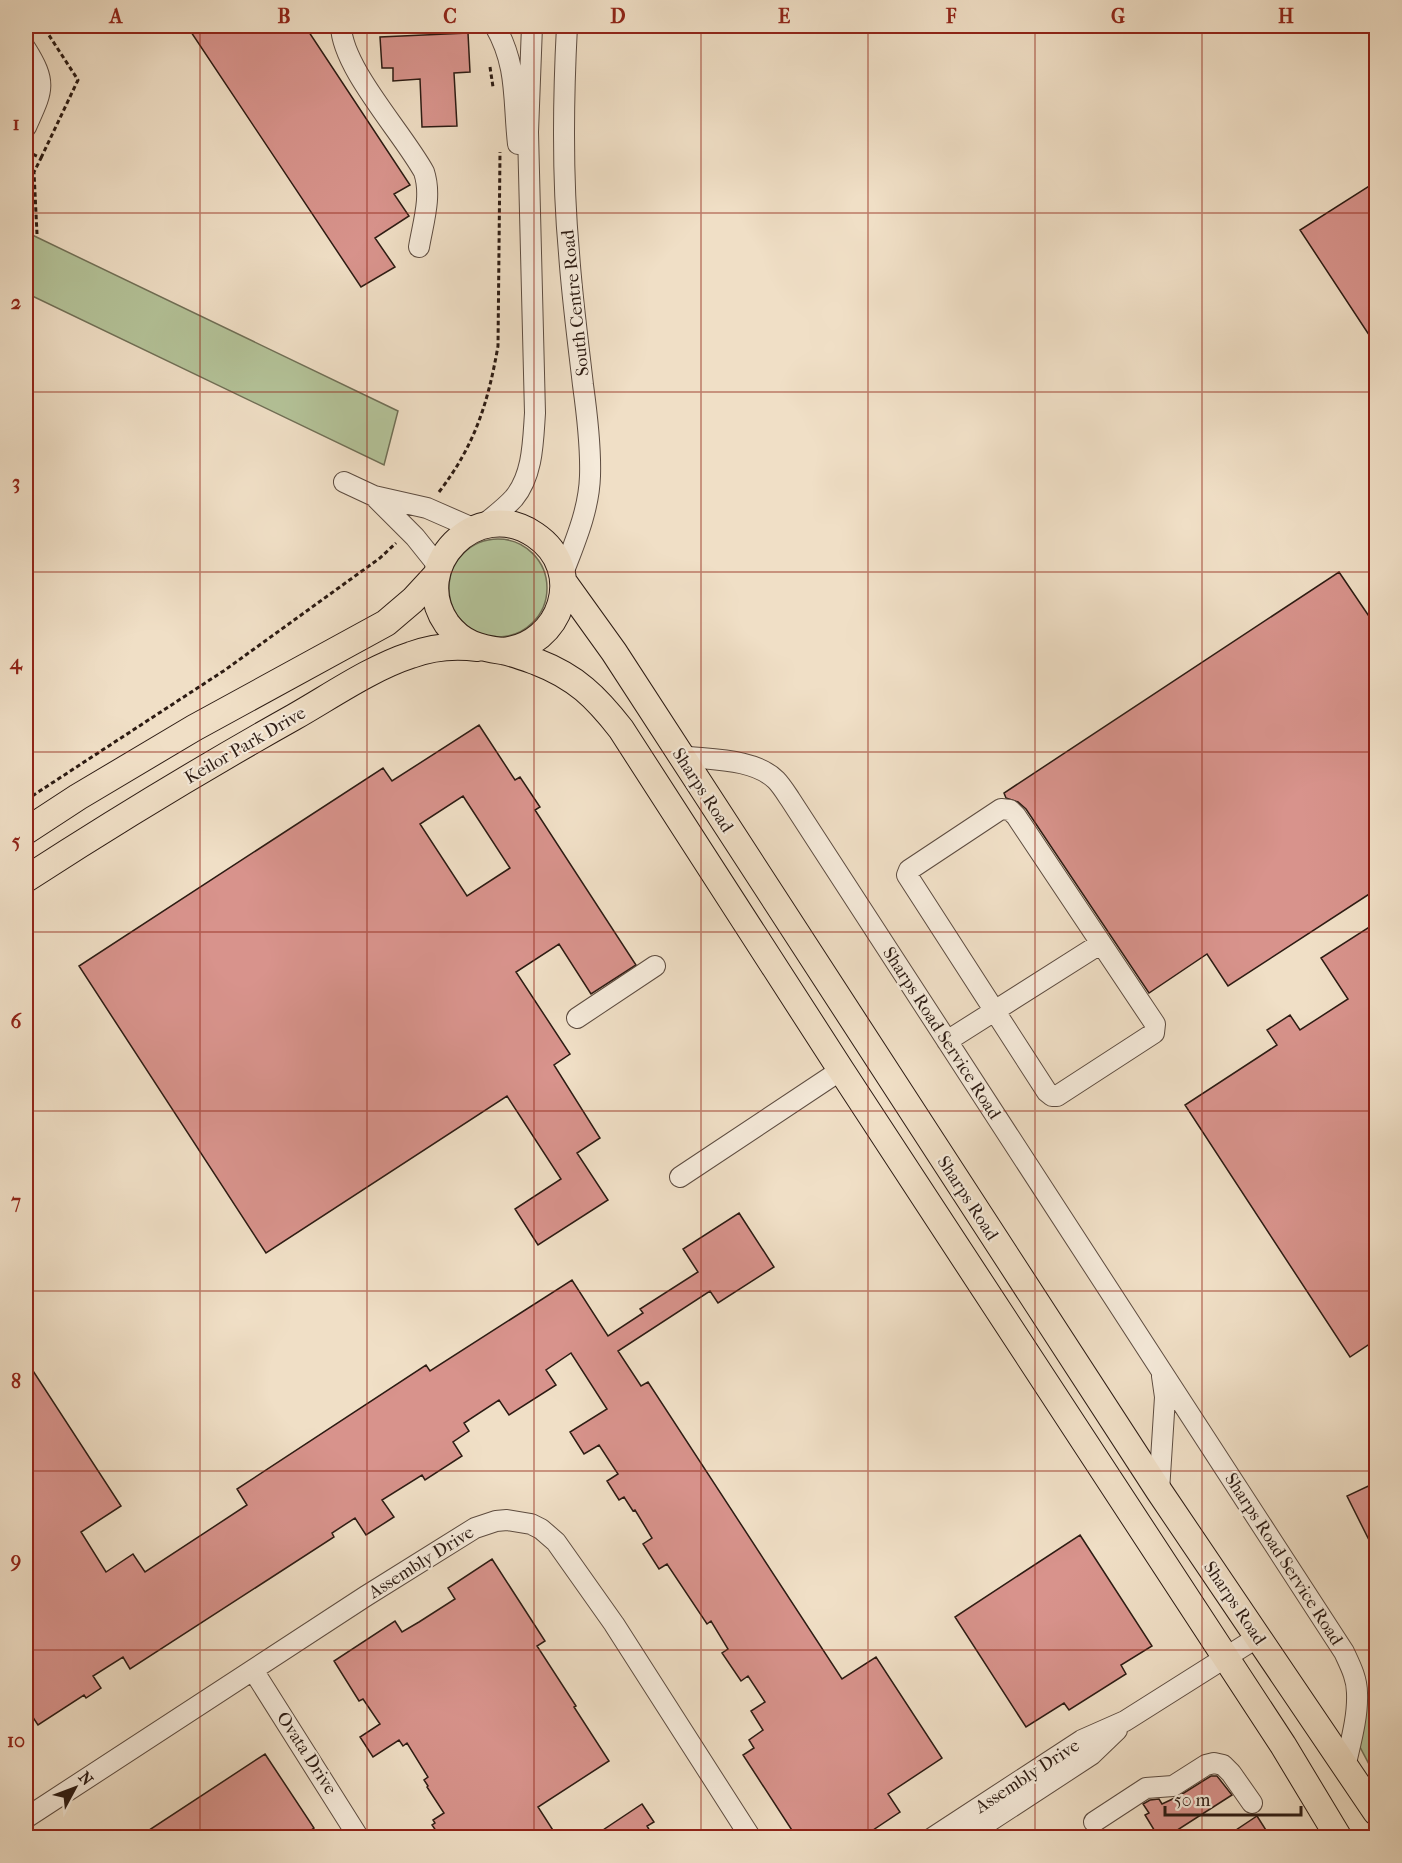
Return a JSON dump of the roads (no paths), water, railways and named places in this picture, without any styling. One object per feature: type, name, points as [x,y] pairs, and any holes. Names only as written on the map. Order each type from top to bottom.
[{"type":"main road","points":[[493,524],[514,525],[542,540],[555,556],[563,579],[560,607],[548,629],[527,645],[490,649],[455,633],[444,618],[436,592],[438,571],[453,544],[479,527],[493,524]]},
{"type":"main road","name":"Keilor Park Drive","points":[[26,831],[78,797],[194,728],[386,623],[406,606],[438,571]]},
{"type":"main road","name":"Sharps Road","points":[[563,579],[614,652],[1159,1491],[1368,1793],[1377,1812]]},
{"type":"main road","name":"Keilor Park Drive","points":[[26,879],[203,768],[380,669],[411,654],[429,650],[462,646],[490,649]]},
{"type":"main road","name":"Sharps Road","points":[[490,649],[538,663],[573,680],[602,705],[639,757],[841,1070],[1283,1744],[1339,1838]]},
{"type":"street","points":[[341,26],[341,35],[353,66],[417,160],[428,184],[419,248]]},
{"type":"street","name":"South Centre Road","points":[[479,527],[513,499],[518,492],[527,474],[533,447],[535,413],[528,132],[532,26]]},
{"type":"street","name":"South Centre Road","points":[[563,579],[587,503],[590,476],[565,195],[563,134],[567,26]]},
{"type":"street","points":[[499,31],[512,64],[514,112],[531,236]]},
{"type":"street","points":[[26,49],[37,67],[41,78],[41,88],[39,99],[26,127]]},
{"type":"street","points":[[344,482],[374,496],[427,508],[479,527]]},
{"type":"street","points":[[374,496],[408,531],[438,571]]},
{"type":"street","name":"Sharps Road Service Road","points":[[680,756],[749,764],[777,780],[1344,1652],[1353,1671],[1357,1692],[1346,1763]]},
{"type":"street","points":[[1001,809],[1010,810],[1100,944],[1155,1024],[1155,1030],[1154,1033],[1057,1096],[1052,1096],[1047,1092],[907,875],[909,870],[1001,809]]},
{"type":"street","points":[[947,1041],[1100,944]]},
{"type":"street","points":[[577,1018],[655,966]]},
{"type":"street","points":[[680,1177],[841,1070]]},
{"type":"street","name":"Sharps Road Service Road","points":[[1159,1491],[1165,1397],[1162,1371]]},
{"type":"street","name":"Assembly Drive","points":[[26,1818],[366,1596],[475,1528],[507,1520],[531,1524],[550,1535],[564,1553],[614,1624],[751,1838]]},
{"type":"street","name":"Assembly Drive","points":[[932,1838],[1082,1740],[1125,1721],[1258,1637]]},
{"type":"street","name":"Ovata Drive","points":[[253,1670],[359,1838]]},
{"type":"street","name":"Assembly Drive","points":[[963,1838],[1091,1755],[1125,1721]]},
{"type":"street","points":[[1098,1828],[1146,1788],[1173,1786],[1206,1765],[1214,1763],[1232,1773],[1252,1803]]}]
